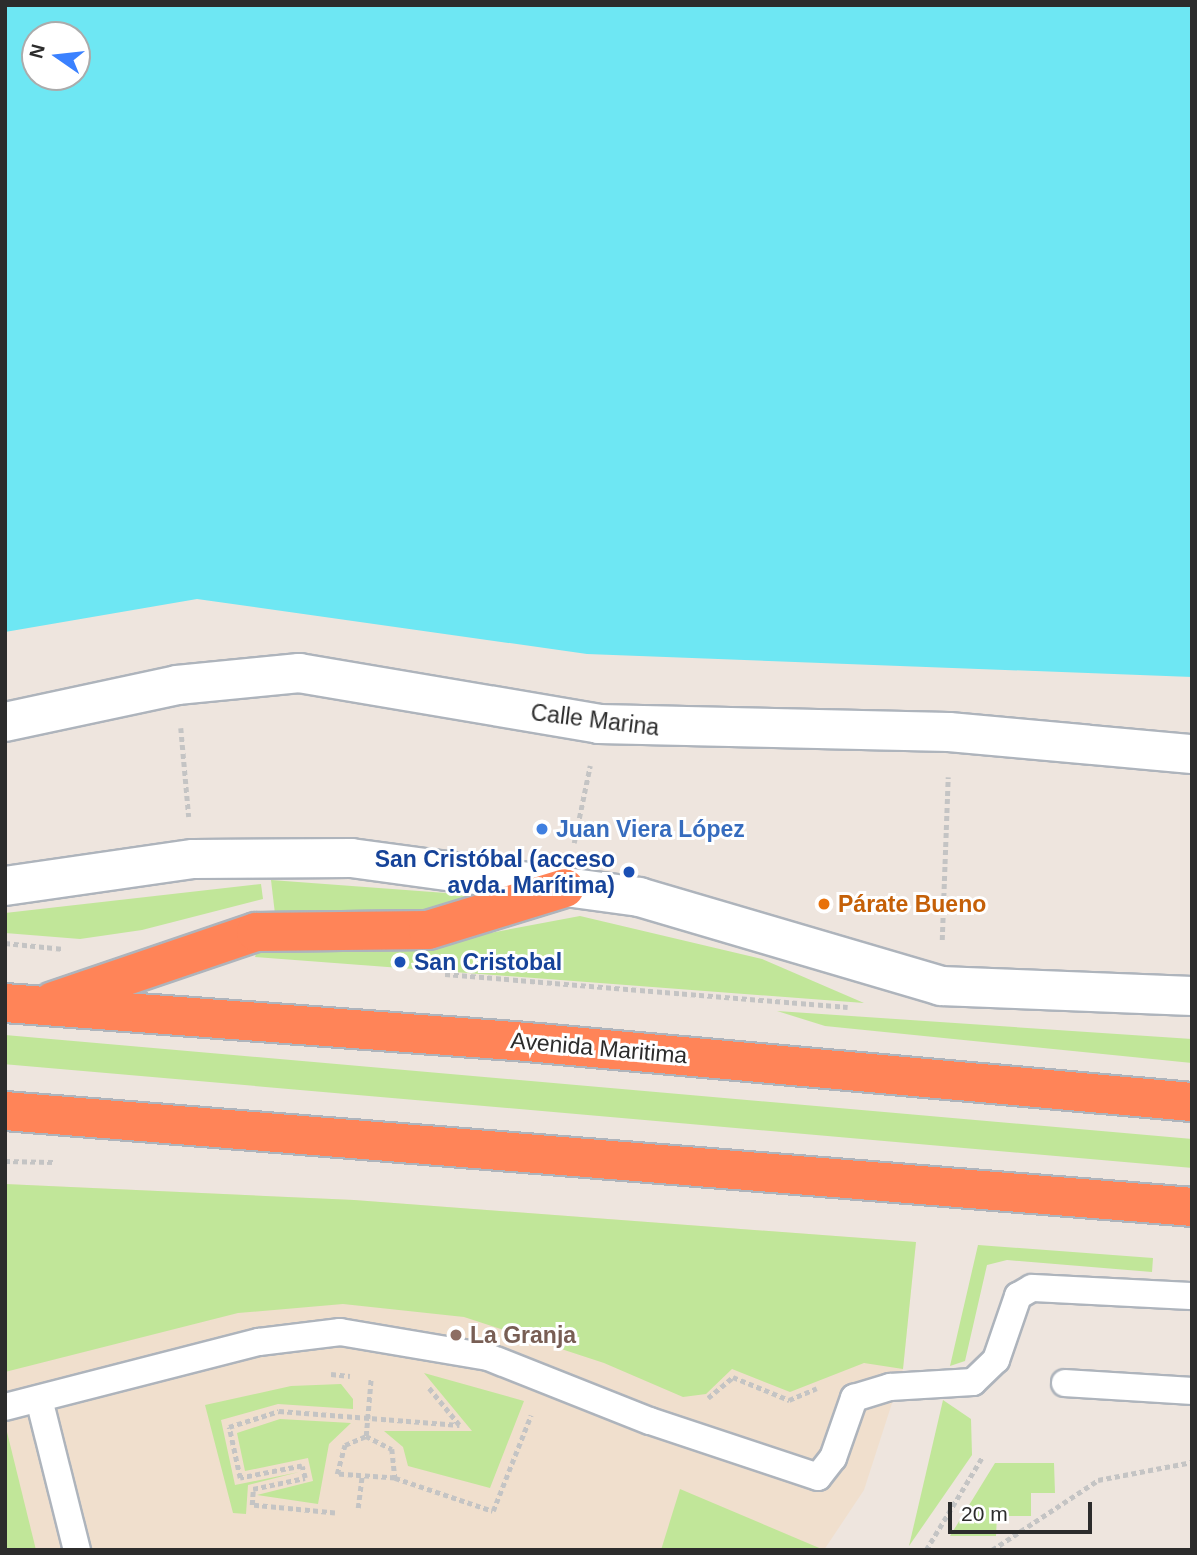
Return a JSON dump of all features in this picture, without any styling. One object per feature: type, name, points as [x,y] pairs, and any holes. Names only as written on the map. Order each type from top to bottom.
[{"type":"highway","points":[[23,1004],[188,950],[256,932],[428,930],[565,888]]},
{"type":"highway","name":"Avenida Maritima","points":[[23,1004],[527,1041],[1192,1102]]},
{"type":"highway","points":[[5,1111],[1192,1207]]},
{"type":"street","name":"Calle Marina","points":[[5,722],[177,685],[299,673],[599,724],[949,732],[1192,754]]},
{"type":"street","points":[[5,886],[193,859],[351,858],[639,897],[941,986],[1192,996]]},
{"type":"lane","points":[[5,1407],[259,1342],[340,1332],[488,1357],[818,1477],[833,1458],[854,1398],[890,1387],[973,1382],[996,1360],[1018,1296],[1032,1288],[1192,1296]]},
{"type":"lane","points":[[1065,1383],[1192,1391]]},
{"type":"lane","points":[[39,1399],[77,1550]]},
{"type":"path","points":[[177,685],[193,859]]},
{"type":"path","points":[[565,888],[599,724]]},
{"type":"path","points":[[941,986],[949,732]]},
{"type":"path","points":[[437,973],[863,1009]]},
{"type":"path","points":[[5,1161],[59,1161]]},
{"type":"path","points":[[335,1513],[252,1505],[253,1489],[305,1478],[302,1466],[240,1478],[229,1427],[279,1412],[458,1425],[417,1374]]},
{"type":"path","points":[[366,1436],[371,1378]]},
{"type":"path","points":[[395,1478],[392,1449],[366,1436],[345,1445],[337,1459],[337,1474],[395,1478],[493,1511],[546,1378]]},
{"type":"path","points":[[925,1548],[983,1456]]},
{"type":"path","points":[[992,1550],[1098,1480],[1192,1462]]},
{"type":"path","points":[[358,1508],[362,1476]]},
{"type":"path","points":[[925,1548],[983,1550]]},
{"type":"shaded area","name":"La Granja","points":[[5,1184],[354,1200],[916,1242],[903,1369],[864,1490],[824,1550],[5,1550]]},
{"type":"green space","points":[[271,880],[473,895],[465,904],[440,911],[275,914]]},
{"type":"green space","points":[[261,884],[263,899],[142,930],[80,939],[5,933],[5,913]]},
{"type":"green space","points":[[580,916],[762,959],[864,1003],[255,957],[257,951],[432,944]]},
{"type":"green space","points":[[777,1011],[1192,1039],[1192,1063],[825,1026]]},
{"type":"green space","points":[[5,1035],[1192,1139],[1190,1168],[5,1064]]},
{"type":"green space","points":[[5,1184],[354,1200],[916,1242],[903,1369],[864,1363],[790,1392],[732,1369],[706,1394],[683,1397],[604,1363],[464,1317],[343,1304],[238,1313],[5,1372]]},
{"type":"green space","points":[[978,1245],[1153,1258],[1152,1272],[1007,1260],[987,1265],[965,1361],[950,1366]]},
{"type":"green space","points":[[424,1373],[524,1401],[490,1488],[408,1466],[403,1447],[384,1431],[472,1431]]},
{"type":"green space","points":[[341,1384],[353,1399],[353,1409],[278,1404],[221,1420],[235,1485],[299,1472],[248,1485],[246,1514],[233,1513],[205,1405],[291,1386]]},
{"type":"green space","points":[[943,1400],[971,1419],[972,1455],[909,1546]]},
{"type":"green space","points":[[280,1419],[351,1423],[329,1444],[318,1504],[257,1495],[313,1481],[308,1458],[245,1471],[237,1433]]},
{"type":"green space","points":[[7,1432],[36,1550],[5,1550]]},
{"type":"green space","points":[[995,1463],[1054,1463],[1055,1493],[1031,1493],[1031,1516],[997,1516],[996,1536],[950,1536]]},
{"type":"green space","points":[[680,1489],[824,1550],[661,1550]]},
{"type":"water","points":[[5,5],[1192,5],[1192,677],[587,654],[197,599],[5,632]]},
{"type":"place","name":"Juan Viera López","points":[[542,829]]},
{"type":"place","name":"San Cristóbal (acceso avda. Marítima)","points":[[629,872]]},
{"type":"place","name":"Párate Bueno","points":[[824,904]]},
{"type":"place","name":"San Cristobal","points":[[400,962]]},
{"type":"place","name":"La Granja","points":[[456,1335]]}]
